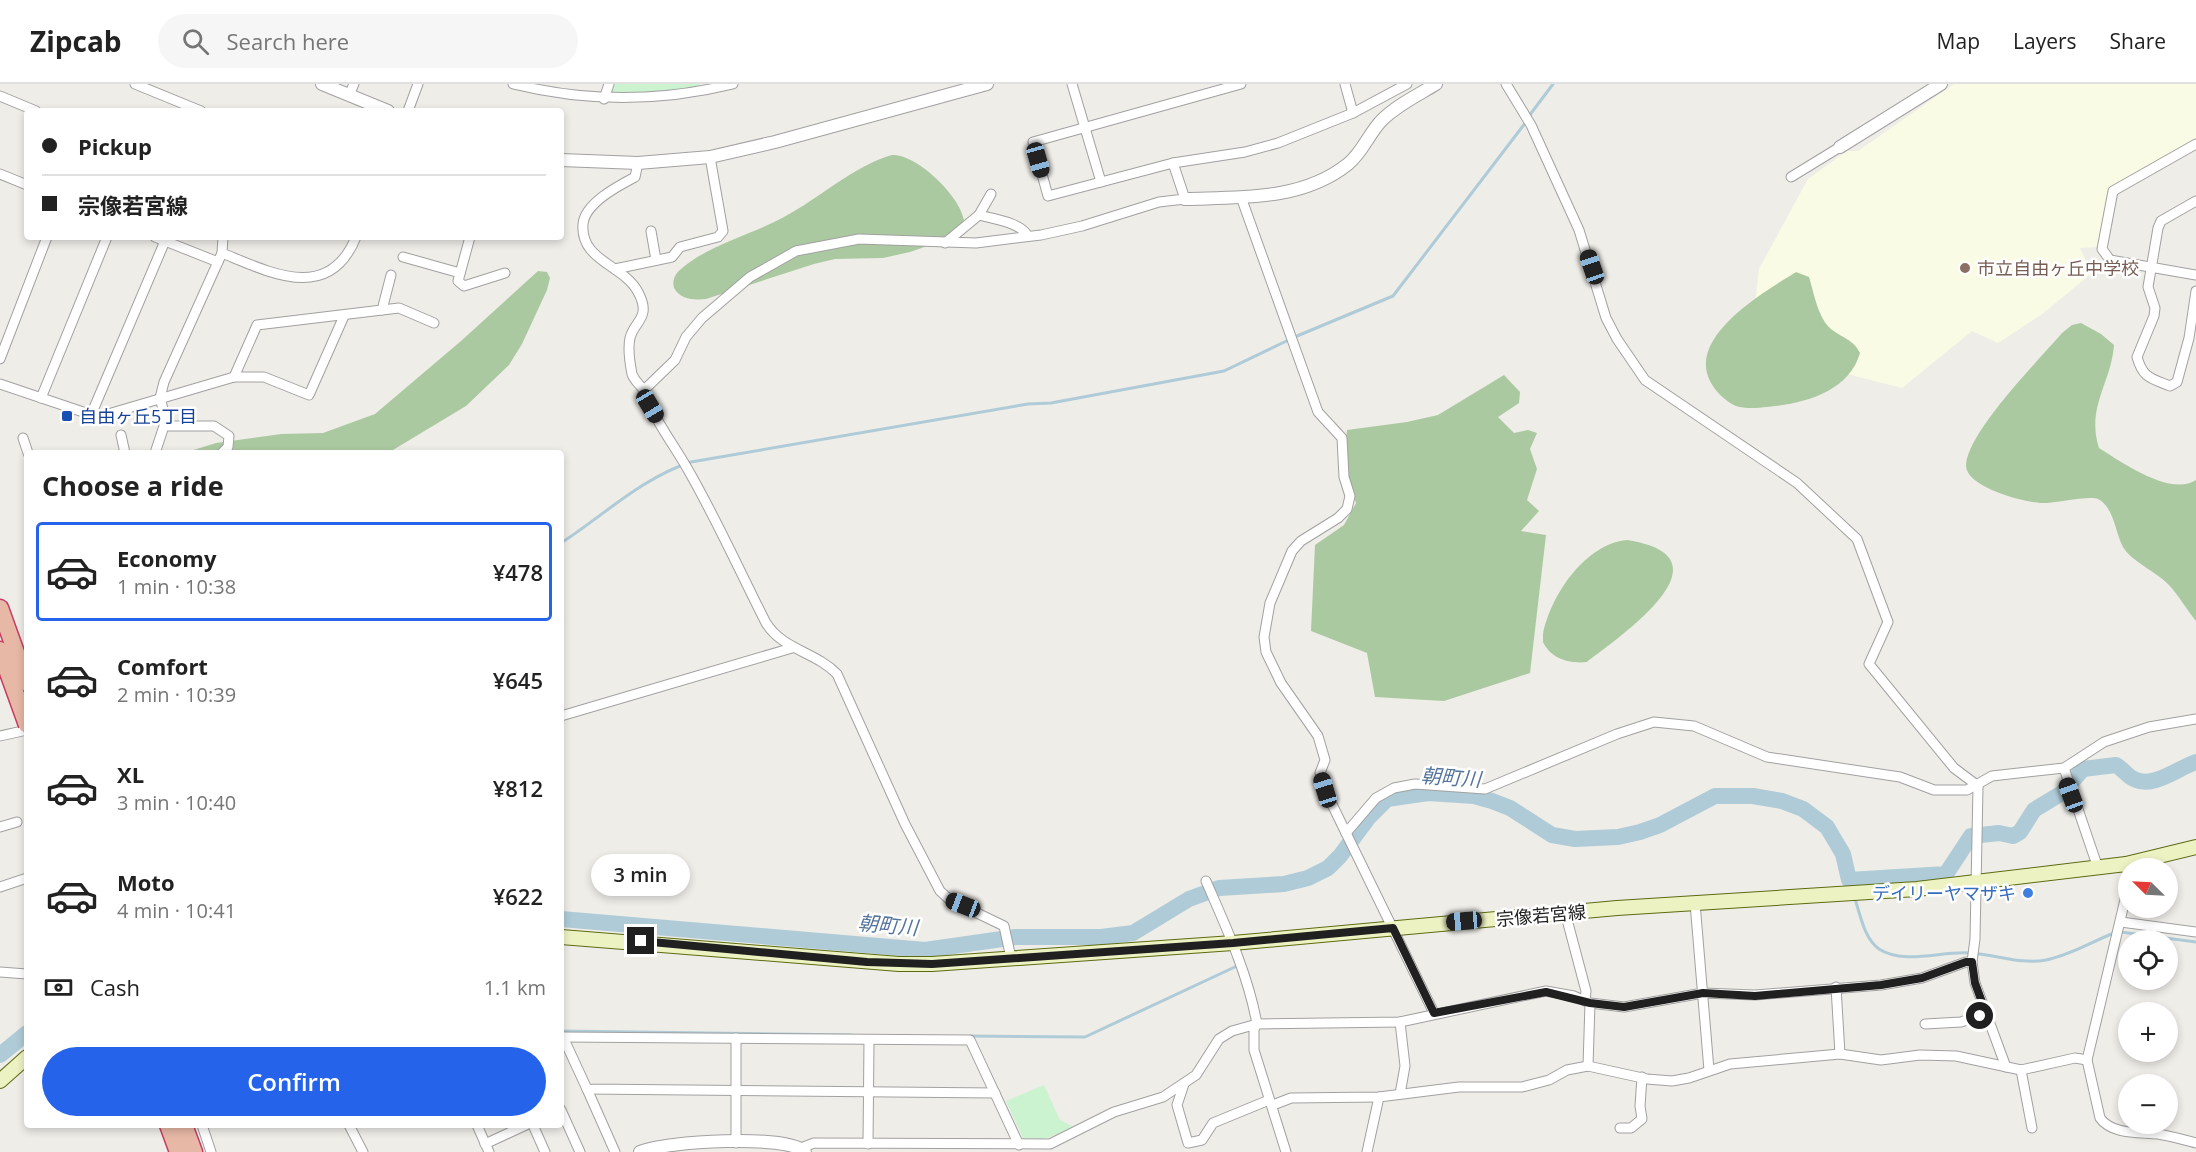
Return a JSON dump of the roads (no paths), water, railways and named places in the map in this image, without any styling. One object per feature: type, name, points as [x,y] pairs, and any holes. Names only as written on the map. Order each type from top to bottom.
[{"type":"highway","points":[[0,608],[24,711]]},
{"type":"highway","points":[[13,661],[24,678]]},
{"type":"highway","points":[[169,1128],[178,1152]]},
{"type":"highway","points":[[185,1128],[194,1152]]},
{"type":"main road","name":"宗像若宮線","points":[[2163,858],[2196,847]]},
{"type":"main road","name":"宗像若宮線","points":[[564,937],[899,964],[1233,943],[1565,912],[1860,892],[2098,868],[2118,869]]},
{"type":"main road","points":[[0,1081],[24,1061]]},
{"type":"street","points":[[135,84],[194,108]]},
{"type":"street","points":[[322,84],[351,90],[383,108]]},
{"type":"street","points":[[409,108],[418,84]]},
{"type":"street","points":[[513,84],[545,87],[604,99],[700,92],[733,84]]},
{"type":"street","points":[[604,99],[609,84]]},
{"type":"street","points":[[564,160],[638,163],[710,157],[775,142],[987,84]]},
{"type":"street","points":[[1072,84],[1101,182]]},
{"type":"street","points":[[1241,84],[1033,142],[1048,196],[1173,163],[1245,152],[1278,143],[1353,113],[1407,84]]},
{"type":"street","points":[[1345,84],[1353,113]]},
{"type":"street","points":[[644,390],[675,360],[686,337],[702,318],[772,263],[796,251],[859,239],[976,243],[1082,226],[1160,202],[1263,197],[1288,192],[1329,176],[1348,164],[1387,117],[1436,84]]},
{"type":"street","points":[[1506,84],[1531,124],[1579,230],[1606,318],[1622,348],[1645,380],[1797,483],[1857,539],[1888,622],[1869,664],[1953,768],[1978,786]]},
{"type":"street","points":[[1791,177],[1938,85]]},
{"type":"street","points":[[0,96],[29,108]]},
{"type":"street","points":[[2196,144],[2113,190],[2102,249],[2110,260],[2151,269],[2196,275]]},
{"type":"street","points":[[615,269],[672,257],[680,247],[718,237],[723,231],[710,157]]},
{"type":"street","points":[[638,163],[635,177],[620,185],[584,216],[584,238],[596,256],[615,269],[639,292],[643,309],[642,321],[631,334],[630,341],[633,376],[644,390],[650,406],[688,470],[774,635],[792,648],[828,665],[837,674],[905,824],[940,891],[950,900],[1004,926],[1011,958]]},
{"type":"street","points":[[1173,163],[1185,199]]},
{"type":"street","points":[[0,174],[24,184]]},
{"type":"street","points":[[945,243],[979,215],[992,194]]},
{"type":"street","points":[[1241,197],[1318,412],[1342,438],[1344,477],[1350,496],[1347,509],[1338,518],[1301,541],[1284,563],[1270,603],[1264,637],[1266,652],[1281,683],[1318,736],[1325,760],[1320,773],[1346,833],[1434,1013]]},
{"type":"street","points":[[2196,201],[2161,221],[2148,287],[2155,308],[2154,316],[2137,357],[2141,372],[2170,386],[2177,382],[2189,338],[2196,291]]},
{"type":"street","points":[[979,215],[1000,220],[1025,232],[1028,236]]},
{"type":"street","points":[[651,231],[656,260]]},
{"type":"street","points":[[0,359],[46,240]]},
{"type":"street","points":[[41,398],[105,240]]},
{"type":"street","points":[[91,415],[160,240]]},
{"type":"street","points":[[163,240],[296,279],[325,273],[338,263],[354,240]]},
{"type":"street","points":[[156,450],[165,426],[160,398],[164,382],[220,258],[223,240]]},
{"type":"street","points":[[469,240],[458,281],[464,286],[505,273]]},
{"type":"street","points":[[403,257],[460,273]]},
{"type":"street","points":[[382,310],[391,275]]},
{"type":"street","points":[[234,377],[257,325],[399,308],[434,323]]},
{"type":"street","points":[[0,384],[98,417],[234,377],[264,377],[309,395],[344,316]]},
{"type":"street","points":[[165,426],[214,426],[229,436],[228,447],[225,450]]},
{"type":"street","points":[[121,435],[124,450]]},
{"type":"street","points":[[23,438],[27,450]]},
{"type":"street","points":[[564,715],[792,648]]},
{"type":"street","points":[[0,682],[13,661]]},
{"type":"street","points":[[1346,833],[1376,798],[1394,788],[1415,784],[1485,789],[1617,734],[1654,723],[1694,726],[1767,757],[1900,777],[1934,790],[1966,790],[1978,786],[1992,776],[2064,768],[2104,742],[2149,727],[2196,719]]},
{"type":"street","points":[[0,736],[24,731]]},
{"type":"street","points":[[2064,768],[2098,868]]},
{"type":"street","points":[[1978,786],[1974,882],[1975,939],[1972,962],[1975,983],[2006,1067]]},
{"type":"street","points":[[0,827],[17,822]]},
{"type":"street","points":[[0,887],[24,879]]},
{"type":"street","points":[[1206,881],[1233,943],[1257,1024],[1254,1029],[1254,1050],[1286,1152]]},
{"type":"street","points":[[1695,903],[1709,1070]]},
{"type":"street","points":[[1565,912],[1588,1002],[1588,1066]]},
{"type":"street","points":[[2122,918],[2087,1060],[2100,1118],[2104,1125],[2127,1132],[2159,1134],[2196,1143]]},
{"type":"street","points":[[2121,922],[2196,932]]},
{"type":"street","points":[[643,1151],[686,1142],[779,1142],[803,1150],[814,1143],[988,1148],[1050,1144],[1114,1112],[1163,1097],[1196,1076],[1219,1039],[1232,1031],[1257,1024],[1400,1022],[1434,1013],[1546,992],[1588,1002],[1624,1007],[1703,993],[1755,996],[1836,987],[1881,985],[1922,978],[1966,962],[1972,962]]},
{"type":"street","points":[[0,972],[24,974]]},
{"type":"street","points":[[1836,987],[1840,1054]]},
{"type":"street","points":[[1925,1024],[1961,1022],[1986,1013]]},
{"type":"street","points":[[1400,1022],[1405,1066],[1400,1094]]},
{"type":"street","points":[[564,1037],[970,1040],[1019,1145]]},
{"type":"street","points":[[736,1038],[736,1143]]},
{"type":"street","points":[[868,1144],[869,1040]]},
{"type":"street","points":[[564,1041],[615,1152]]},
{"type":"street","points":[[1184,1084],[1178,1105],[1188,1143],[1202,1140],[1213,1123],[1271,1103],[1298,1098],[1379,1097],[1426,1093],[1459,1087],[1522,1088],[1549,1080],[1567,1070],[1588,1066],[1672,1081],[1689,1078],[1730,1064],[1840,1054],[1881,1060],[1920,1055],[1956,1056],[2021,1070],[2075,1058],[2087,1060]]},
{"type":"street","points":[[2021,1070],[2032,1128]]},
{"type":"street","points":[[1620,1128],[1631,1128],[1642,1119],[1640,1106],[1642,1077]]},
{"type":"street","points":[[587,1089],[995,1093]]},
{"type":"street","points":[[1367,1152],[1379,1097]]},
{"type":"street","points":[[564,1117],[580,1152]]},
{"type":"street","points":[[203,1128],[211,1152]]},
{"type":"street","points":[[354,1128],[363,1152]]},
{"type":"street","points":[[478,1128],[487,1148],[521,1128]]},
{"type":"street","points":[[534,1128],[545,1152]]},
{"type":"waterway","points":[[1529,116],[1553,84]]},
{"type":"waterway","points":[[564,541],[656,477],[691,462],[1028,404],[1051,403],[1224,371],[1297,336],[1393,296],[1526,122]]},
{"type":"waterway","name":"朝町川","points":[[564,919],[925,950],[1016,937],[1101,937],[1133,933],[1189,899],[1219,888],[1284,884],[1308,878],[1328,868],[1340,856],[1369,817],[1387,799],[1428,793],[1474,796],[1492,801],[1510,808],[1552,835],[1575,839],[1618,837],[1640,832],[1660,825],[1715,796],[1753,796],[1782,801],[1803,809],[1827,827],[1843,854],[1849,880],[1946,874],[1971,836],[1999,833],[2013,836],[2020,832],[2034,810],[2062,793],[2083,769],[2116,765],[2134,779],[2149,781],[2157,780],[2196,762]]},
{"type":"waterway","points":[[1849,880],[1852,890]]},
{"type":"waterway","points":[[1854,896],[1863,925],[1874,945],[1889,954],[1900,956],[1969,953],[2037,961],[2064,955],[2114,933]]},
{"type":"waterway","points":[[2178,940],[2196,942]]},
{"type":"waterway","points":[[970,1036],[1085,1037],[1237,966]]},
{"type":"waterway","points":[[564,1031],[852,1035]]},
{"type":"waterway","name":"朝町川","points":[[0,1055],[24,1035]]},
{"type":"place","name":"市立自由ヶ丘中学校","points":[[1965,268]]},
{"type":"place","name":"自由ヶ丘5丁目","points":[[67,416]]},
{"type":"place","name":"デイリーヤマザキ","points":[[2028,893]]}]
